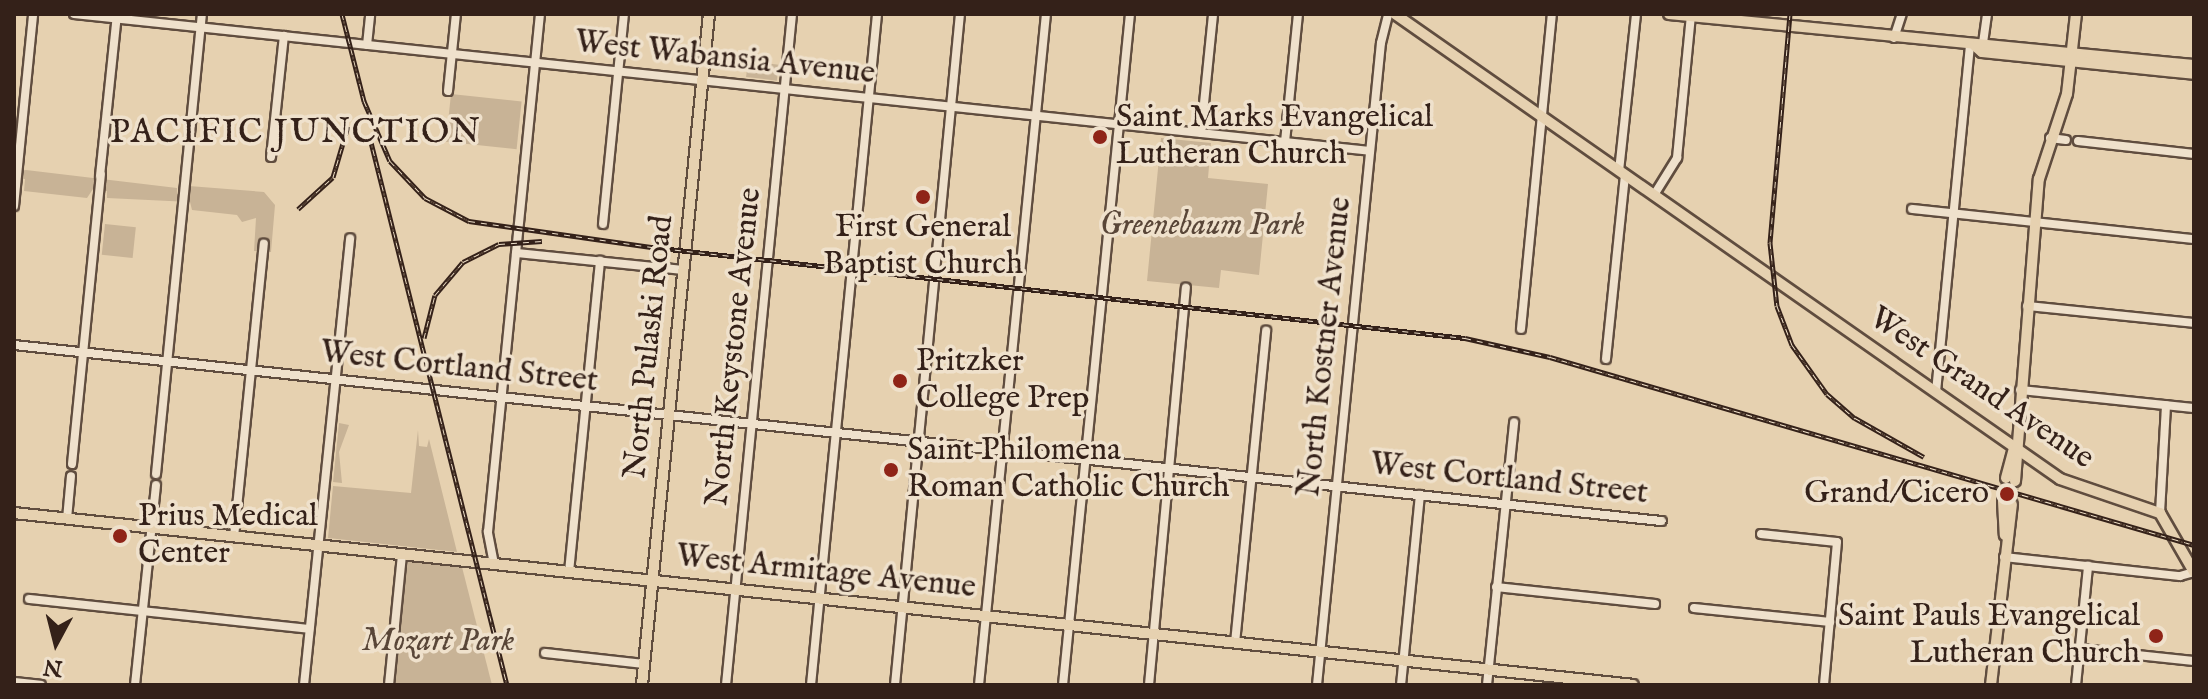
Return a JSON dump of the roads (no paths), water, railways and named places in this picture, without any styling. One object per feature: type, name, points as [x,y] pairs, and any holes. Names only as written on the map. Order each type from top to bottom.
[{"type":"main road","name":"North Pulaski Road","points":[[642,685],[709,14]]},
{"type":"main road","name":"West Grand Avenue","points":[[1395,14],[2014,448],[2083,491],[2160,513]]},
{"type":"main road","points":[[1669,14],[1976,45],[1982,52],[2194,65]]},
{"type":"main road","points":[[2010,479],[2035,222],[2050,138],[2066,98],[2076,14]]},
{"type":"main road","points":[[2071,57],[2194,74]]},
{"type":"main road","points":[[1991,685],[2008,502]]},
{"type":"main road","name":"West Armitage Avenue","points":[[14,513],[1488,670],[1570,682],[1633,685]]},
{"type":"main road","points":[[2160,513],[2179,555],[2194,572]]},
{"type":"street","points":[[14,206],[33,14]]},
{"type":"street","name":"West Wabansia Avenue","points":[[74,14],[117,16],[1370,151]]},
{"type":"street","points":[[156,474],[202,14]]},
{"type":"street","points":[[367,45],[370,14]]},
{"type":"street","points":[[448,91],[456,14]]},
{"type":"street","points":[[494,564],[488,532],[540,14]]},
{"type":"street","points":[[603,224],[624,14]]},
{"type":"street","name":"North Keystone Avenue","points":[[726,685],[792,14]]},
{"type":"street","points":[[811,685],[877,14]]},
{"type":"street","points":[[895,685],[960,14]]},
{"type":"street","points":[[979,685],[1046,14]]},
{"type":"street","points":[[1063,685],[1130,14]]},
{"type":"street","points":[[1201,133],[1213,14]]},
{"type":"street","points":[[1285,142],[1298,14]]},
{"type":"street","name":"North Kostner Avenue","points":[[1317,685],[1370,151],[1388,14]]},
{"type":"street","points":[[1521,329],[1552,14]]},
{"type":"street","points":[[1606,359],[1636,14]]},
{"type":"street","points":[[1894,38],[1902,14]]},
{"type":"street","points":[[1936,392],[1953,214],[1976,45],[1987,14]]},
{"type":"street","points":[[72,464],[117,16]]},
{"type":"street","points":[[1654,195],[1677,158],[1691,16]]},
{"type":"street","points":[[271,157],[284,36]]},
{"type":"street","points":[[2050,138],[2066,140]]},
{"type":"street","points":[[2078,141],[2194,154]]},
{"type":"street","points":[[1912,209],[2194,239]]},
{"type":"street","points":[[304,685],[350,238]]},
{"type":"street","points":[[234,537],[264,244]]},
{"type":"street","points":[[516,253],[684,270]]},
{"type":"street","points":[[569,572],[600,261]]},
{"type":"street","points":[[1149,685],[1186,288]]},
{"type":"street","points":[[2027,306],[2194,323]]},
{"type":"street","points":[[1235,643],[1266,331]]},
{"type":"street","name":"West Cortland Street","points":[[14,345],[1662,521]]},
{"type":"street","points":[[2020,390],[2194,408]]},
{"type":"street","points":[[2160,513],[2166,405]]},
{"type":"street","points":[[1487,685],[1514,422]]},
{"type":"street","points":[[67,519],[71,476]]},
{"type":"street","points":[[135,685],[156,485]]},
{"type":"street","points":[[1401,685],[1420,495]]},
{"type":"street","points":[[1761,534],[1837,542],[1824,685]]},
{"type":"street","points":[[389,685],[402,555]]},
{"type":"street","points":[[2004,557],[2180,576],[2194,572]]},
{"type":"street","points":[[2076,685],[2088,566]]},
{"type":"street","points":[[1496,587],[1655,604]]},
{"type":"street","points":[[29,599],[309,629]]},
{"type":"street","points":[[1694,608],[1830,622]]},
{"type":"street","points":[[2080,649],[2194,661]]},
{"type":"street","points":[[545,653],[644,664]]},
{"type":"street","points":[[14,682],[41,685]]},
{"type":"tunnel","points":[[2003,501],[2006,478]]},
{"type":"tunnel","points":[[2012,504],[2015,481]]},
{"type":"railway","points":[[342,14],[364,101],[390,161],[425,198],[469,221],[651,247],[1465,338],[1550,357],[2194,545]]},
{"type":"railway","points":[[1790,14],[1770,243],[1777,306],[1792,345],[1827,394],[1855,418],[1924,457]]},
{"type":"railway","points":[[298,209],[333,177],[348,126]]},
{"type":"railway","points":[[370,138],[507,685]]},
{"type":"railway","points":[[424,338],[435,295],[463,262],[499,244],[542,241]]},
{"type":"place","name":"Saint Marks Evangelical Lutheran Church","points":[[1100,137]]},
{"type":"place","name":"First General Baptist Church","points":[[923,197]]},
{"type":"place","name":"Pritzker College Prep","points":[[900,381]]},
{"type":"place","name":"Saint Philomena Roman Catholic Church","points":[[891,470]]},
{"type":"place","name":"Grand/Cicero","points":[[2007,494]]},
{"type":"place","name":"Prius Medical Center","points":[[120,536]]},
{"type":"place","name":"Saint Pauls Evangelical Lutheran Church","points":[[2156,636]]},
{"type":"district","name":"PACIFIC JUNCTION","points":[[296,133]]},
{"type":"park label","name":"Greenebaum Park","points":[[1202,226]]},
{"type":"park label","name":"Mozart Park","points":[[438,642]]}]
